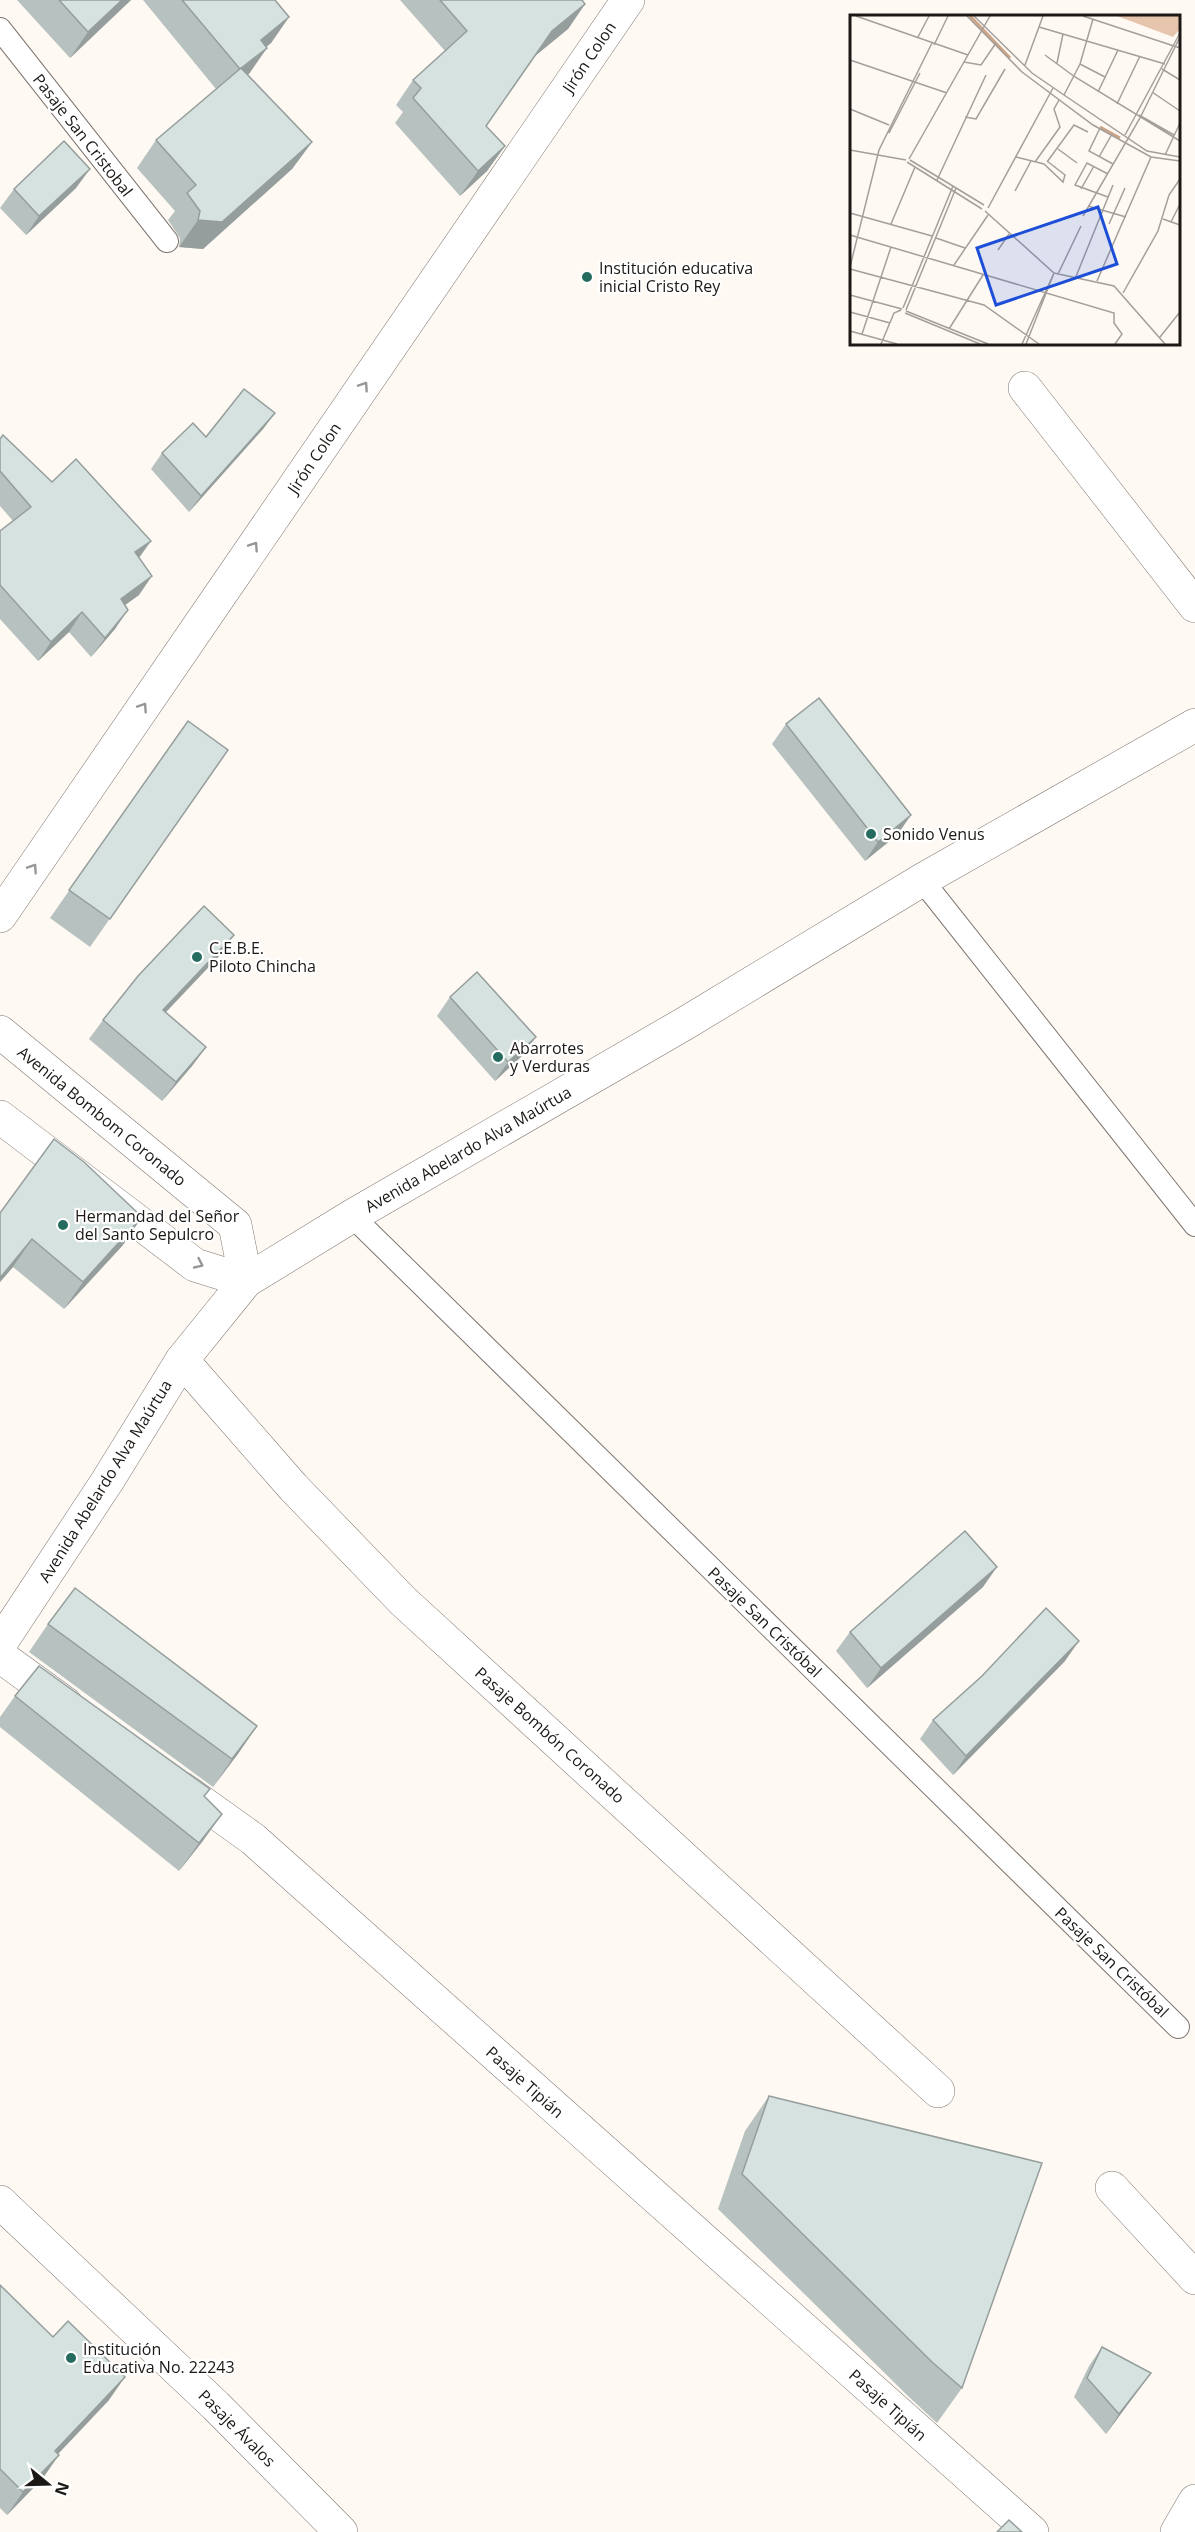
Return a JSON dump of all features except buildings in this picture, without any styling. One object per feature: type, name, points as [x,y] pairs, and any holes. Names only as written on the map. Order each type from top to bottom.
[{"type":"street","name":"Jirón Colon","points":[[0,916],[628,0]]},
{"type":"street","points":[[1025,388],[1195,606]]},
{"type":"street","name":"Avenida Abelardo Alva Maúrtua","points":[[0,1644],[108,1480],[182,1359],[246,1281],[352,1216],[684,1024],[922,880],[1195,725]]},
{"type":"street","name":"Avenida Bombom Coronado","points":[[0,1032],[235,1225],[246,1281]]},
{"type":"street","points":[[0,1117],[195,1265],[246,1281]]},
{"type":"street","name":"Pasaje Bombón Coronado","points":[[182,1359],[293,1487],[403,1601],[938,2091]]},
{"type":"street","points":[[0,1656],[94,1724]]},
{"type":"street","name":"Pasaje Tipián","points":[[159,1771],[253,1839],[1032,2532]]},
{"type":"street","points":[[1112,2188],[1195,2278]]},
{"type":"street","name":"Pasaje Ávalos","points":[[0,2202],[216,2406],[341,2532]]},
{"type":"street","points":[[1177,2532],[1195,2501]]},
{"type":"lane","name":"Pasaje San Cristobal","points":[[0,28],[167,241]]},
{"type":"lane","points":[[922,880],[1195,1225]]},
{"type":"lane","name":"Pasaje San Cristóbal","points":[[352,1216],[1178,2027]]},
{"type":"place","name":"Institución educativa inicial Cristo Rey","points":[[587,277]]},
{"type":"place","name":"Sonido Venus","points":[[871,834]]},
{"type":"place","name":"C.E.B.E. Piloto Chincha","points":[[197,957]]},
{"type":"place","name":"Abarrotes y Verduras","points":[[498,1057]]},
{"type":"place","name":"Hermandad del Señor del Santo Sepulcro","points":[[63,1225]]},
{"type":"place","name":"Institución Educativa No. 22243","points":[[71,2358]]}]
